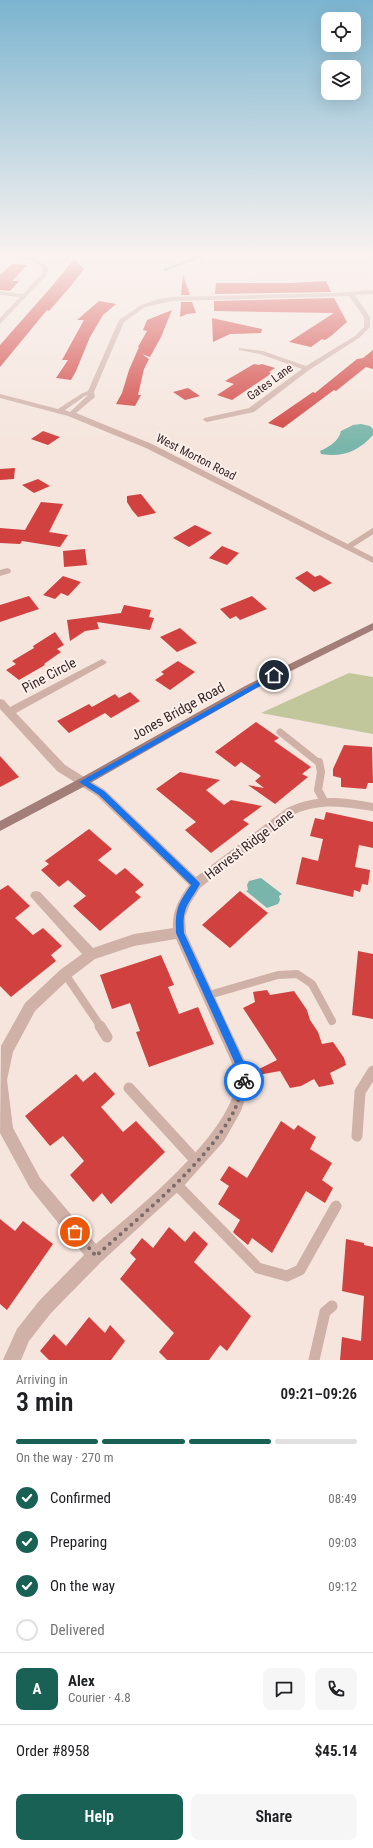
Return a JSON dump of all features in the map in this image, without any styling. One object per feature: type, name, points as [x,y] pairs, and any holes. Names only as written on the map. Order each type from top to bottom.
[{"type":"main road","name":"Jones Bridge Road","points":[[0,826],[83,782],[249,688],[373,626]]},
{"type":"street","points":[[71,414],[92,397],[92,392],[121,321],[123,319]]},
{"type":"street","name":"Gates Lane","points":[[207,420],[251,410],[308,369],[357,338],[367,328],[368,319]]},
{"type":"street","points":[[242,349],[261,352],[308,369]]},
{"type":"street","points":[[59,411],[83,395],[92,392]]},
{"type":"street","name":"West Morton Road","points":[[0,396],[71,414],[149,446],[373,560]]},
{"type":"street","name":"Pine Circle","points":[[9,712],[102,662]]},
{"type":"street","name":"Harvest Ridge Lane","points":[[0,703],[61,768],[101,793],[196,884]]},
{"type":"street","name":"Harvest Ridge Lane","points":[[12,1360],[23,1335],[45,1307],[96,1256],[176,1184],[218,1136],[234,1111],[244,1080],[242,1069],[220,1024],[180,933],[179,916],[184,902],[196,884],[291,811],[306,803],[324,801],[342,802],[373,807]]},
{"type":"street","points":[[36,896],[91,955]]},
{"type":"street","points":[[96,1256],[35,1183],[6,1130],[0,1080],[3,1051],[30,1008],[65,974],[91,955],[134,940],[180,933]]},
{"type":"lane","points":[[348,548],[373,531]]},
{"type":"lane","points":[[280,732],[319,762],[321,772],[318,790],[324,801]]},
{"type":"lane","points":[[65,974],[107,1037]]},
{"type":"lane","points":[[208,995],[278,975],[297,974],[312,984],[332,1021]]},
{"type":"lane","points":[[357,1136],[360,1092],[373,1071]]},
{"type":"lane","points":[[129,1088],[196,1161]]},
{"type":"lane","points":[[176,1184],[258,1268],[287,1276],[300,1270],[336,1206]]},
{"type":"lane","points":[[314,1360],[325,1312],[332,1306]]},
{"type":"green space","points":[[349,673],[373,677],[373,734],[261,713]]},
{"type":"water","points":[[361,424],[370,426],[373,429],[373,435],[368,441],[356,449],[343,454],[321,454],[320,451],[336,441],[341,431],[353,425]]},
{"type":"water","points":[[261,878],[282,894],[279,896],[280,900],[278,904],[267,908],[246,891],[248,890],[247,885],[249,881]]},
{"type":"building","points":[[23,319],[39,319],[0,367],[0,345]]},
{"type":"building","points":[[100,319],[90,337],[71,380],[56,378],[68,360],[62,360],[84,320],[77,320]]},
{"type":"building","points":[[168,319],[150,357],[142,354],[149,359],[144,369],[138,395],[141,395],[135,406],[116,404],[122,393],[138,347],[147,331],[143,330],[147,320]]},
{"type":"building","points":[[212,319],[219,319],[262,329],[261,333],[230,334],[213,342]]},
{"type":"building","points":[[324,319],[346,319],[347,322],[331,336],[325,340],[322,339],[311,347],[289,342]]},
{"type":"building","points":[[373,350],[373,369],[366,367],[336,391],[334,390],[283,428],[268,423],[313,392],[315,393],[357,359],[363,358]]},
{"type":"building","points":[[254,364],[262,364],[275,368],[269,372],[272,373],[232,400],[217,395],[234,384],[225,381]]},
{"type":"building","points":[[188,388],[200,396],[185,400],[173,392]]},
{"type":"building","points":[[43,431],[60,437],[48,445],[31,439]]},
{"type":"building","points":[[15,468],[14,479],[0,480],[0,469]]},
{"type":"building","points":[[38,479],[50,486],[34,493],[22,485]]},
{"type":"building","points":[[141,494],[156,513],[138,517],[132,510],[127,502],[127,496]]},
{"type":"building","points":[[41,502],[63,504],[49,532],[68,535],[60,547],[22,541],[20,544],[0,543],[0,528],[25,530]]},
{"type":"building","points":[[195,525],[212,533],[189,547],[173,538]]},
{"type":"building","points":[[222,546],[239,553],[227,565],[209,558]]},
{"type":"building","points":[[85,549],[87,565],[64,567],[63,551]]},
{"type":"building","points":[[307,571],[315,577],[320,575],[332,583],[314,592],[295,578]]},
{"type":"building","points":[[63,576],[81,582],[68,596],[61,593],[55,599],[43,595]]},
{"type":"building","points":[[29,596],[39,609],[0,622],[0,605]]},
{"type":"building","points":[[252,596],[267,609],[240,620],[236,616],[230,619],[220,609]]},
{"type":"building","points":[[124,605],[151,610],[149,617],[154,618],[150,630],[97,622],[99,629],[85,631],[70,641],[67,620],[121,613]]},
{"type":"building","points":[[180,628],[197,643],[177,652],[160,637]]},
{"type":"building","points":[[55,632],[64,645],[57,649],[61,652],[44,664],[45,665],[19,680],[6,670],[16,664],[12,661],[34,648],[33,646]]},
{"type":"building","points":[[178,661],[195,672],[170,690],[155,680],[164,674],[161,672]]},
{"type":"building","points":[[130,692],[140,701],[111,718],[105,713],[69,733],[57,721],[89,704],[92,707],[115,694],[119,698]]},
{"type":"building","points":[[256,722],[279,738],[274,741],[311,767],[302,774],[308,777],[275,804],[248,785],[264,788],[255,781],[261,776],[241,762],[235,767],[215,752]]},
{"type":"building","points":[[344,745],[372,747],[373,783],[368,783],[366,789],[341,787],[341,778],[333,776],[333,769]]},
{"type":"building","points":[[0,756],[19,777],[0,787]]},
{"type":"building","points":[[180,772],[220,780],[206,790],[224,805],[231,800],[262,806],[243,820],[249,824],[211,853],[185,830],[196,822],[156,789]]},
{"type":"building","points":[[326,812],[373,822],[373,848],[359,845],[355,867],[370,870],[368,885],[362,884],[360,892],[354,890],[353,897],[296,884],[302,857],[318,861],[323,839],[310,836],[315,818],[324,820]]},
{"type":"building","points":[[89,829],[112,849],[98,860],[116,875],[125,868],[144,885],[135,892],[141,897],[100,931],[73,906],[86,896],[68,880],[59,887],[41,870],[49,864],[45,861]]},
{"type":"building","points":[[8,885],[30,906],[15,918],[33,935],[43,928],[62,946],[51,955],[56,961],[11,997],[0,986],[0,890]]},
{"type":"building","points":[[240,891],[268,913],[230,948],[202,925]]},
{"type":"building","points":[[358,951],[373,954],[373,1019],[352,1015]]},
{"type":"building","points":[[161,955],[174,985],[168,987],[179,1014],[198,1007],[214,1044],[149,1067],[136,1032],[140,1031],[130,1003],[112,1009],[100,975]]},
{"type":"building","points":[[267,990],[270,995],[294,991],[307,1010],[310,1020],[318,1032],[322,1044],[333,1042],[344,1058],[346,1065],[330,1073],[334,1084],[319,1087],[314,1079],[301,1086],[290,1088],[280,1071],[252,1076],[251,1073],[277,1060],[243,1008],[255,1002],[253,992]]},
{"type":"building","points":[[95,1072],[115,1094],[101,1107],[123,1132],[136,1121],[165,1152],[111,1204],[102,1193],[93,1202],[70,1175],[84,1161],[63,1136],[50,1146],[25,1116],[76,1074],[83,1082]]},
{"type":"building","points":[[281,1121],[294,1130],[298,1125],[316,1137],[310,1149],[332,1163],[322,1180],[333,1188],[325,1203],[306,1191],[272,1253],[252,1238],[248,1245],[236,1235],[233,1232],[240,1220],[218,1204],[229,1186],[220,1180],[229,1166],[247,1178]]},
{"type":"building","points":[[0,1219],[15,1231],[23,1221],[53,1244],[7,1310],[0,1304]]},
{"type":"building","points":[[169,1227],[185,1242],[194,1231],[208,1244],[194,1262],[251,1316],[227,1351],[220,1345],[209,1360],[167,1360],[159,1352],[174,1333],[120,1279],[136,1259],[130,1253],[142,1238],[153,1248]]},
{"type":"building","points":[[346,1239],[364,1243],[364,1245],[373,1247],[373,1360],[340,1360],[342,1337],[361,1341],[364,1296],[342,1291]]},
{"type":"building","points":[[89,1317],[105,1333],[110,1325],[125,1341],[111,1360],[49,1360],[40,1351],[54,1334],[66,1346]]},
{"type":"way so far","points":[[75,1232],[96,1256],[176,1184],[218,1136],[234,1111],[244,1081]]},
{"type":"route","points":[[244,1081],[242,1069],[220,1024],[180,933],[179,916],[184,902],[196,884],[101,793],[83,782],[274,675]]}]
